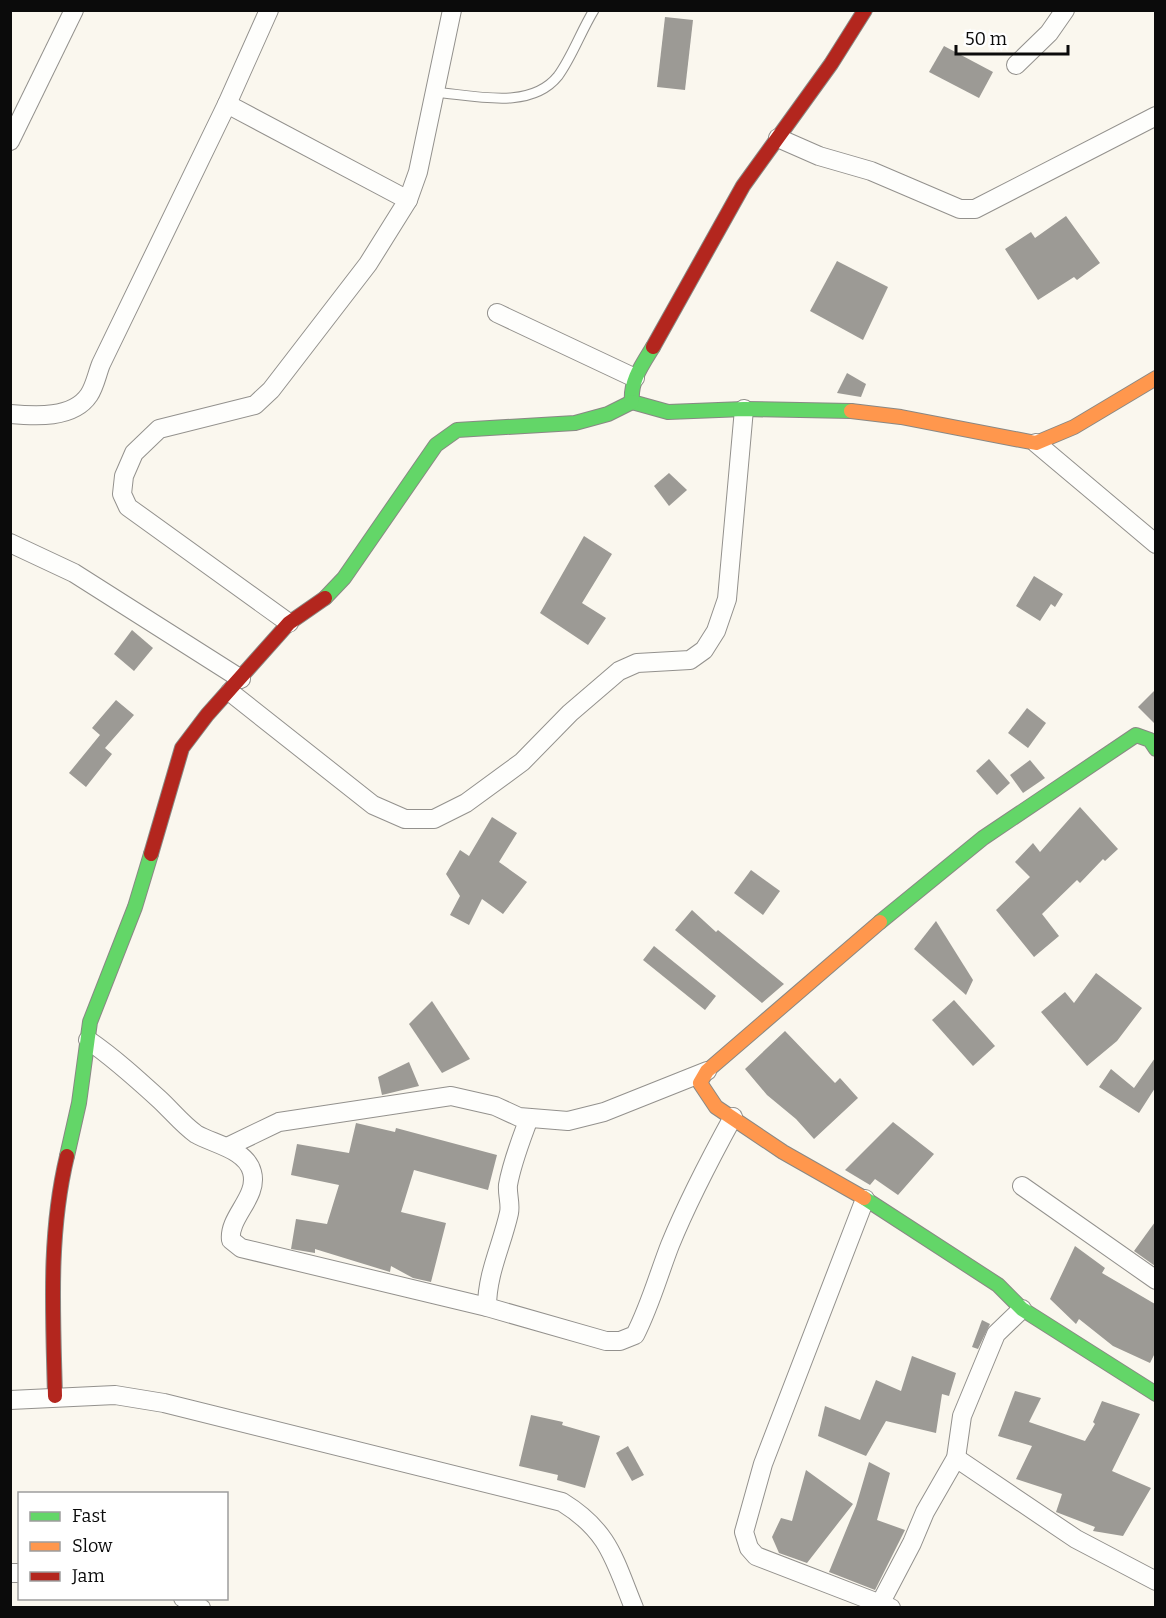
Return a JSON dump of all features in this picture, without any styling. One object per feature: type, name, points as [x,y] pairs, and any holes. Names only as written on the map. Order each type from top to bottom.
[{"type":"street","points":[[10,141],[74,10]]},
{"type":"street","points":[[10,414],[43,416],[72,409],[89,395],[101,364],[227,104],[269,10]]},
{"type":"street","points":[[289,623],[128,507],[122,494],[124,476],[134,453],[159,429],[255,405],[271,390],[368,264],[408,200],[418,172],[452,10]]},
{"type":"street","points":[[632,402],[631,390],[635,378],[743,186],[831,64],[865,10]]},
{"type":"street","points":[[1016,65],[1049,33],[1065,10]]},
{"type":"street","points":[[227,104],[408,200]]},
{"type":"street","points":[[778,138],[819,156],[871,171],[960,209],[975,209],[1155,116]]},
{"type":"street","points":[[497,313],[635,378]]},
{"type":"street","points":[[1036,443],[1074,427],[1155,378]]},
{"type":"street","points":[[55,1396],[52,1299],[54,1237],[59,1189],[79,1103],[90,1022],[135,907],[182,748],[207,715],[289,623],[323,600],[344,578],[436,445],[458,430],[575,423],[608,414],[632,402],[668,412],[744,409],[838,410],[901,417],[1036,443],[1155,544]]},
{"type":"street","points":[[10,543],[74,573],[236,685],[374,805],[405,819],[434,819],[466,803],[522,762],[570,713],[620,672],[638,663],[690,660],[704,650],[716,631],[727,599],[744,409]]},
{"type":"street","points":[[1155,749],[1150,740],[1136,735],[983,838],[832,962],[707,1071],[700,1083],[716,1107],[783,1152],[865,1199],[998,1285],[1022,1309],[1155,1394]]},
{"type":"street","points":[[88,1040],[117,1060],[196,1134],[227,1147],[248,1163],[252,1172],[253,1185],[230,1230],[231,1240],[241,1248],[487,1307],[606,1341],[620,1341],[634,1335],[647,1313],[670,1245],[696,1188],[733,1117]]},
{"type":"street","points":[[227,1147],[279,1122],[451,1096],[495,1106],[528,1118],[568,1121],[604,1112],[707,1071]]},
{"type":"street","points":[[487,1307],[487,1290],[491,1272],[510,1210],[508,1188],[510,1177],[528,1118]]},
{"type":"street","points":[[1022,1186],[1155,1280]]},
{"type":"street","points":[[865,1199],[764,1464],[744,1532],[749,1548],[756,1556],[886,1605],[956,1458],[962,1416],[996,1334],[1022,1309]]},
{"type":"street","points":[[10,1400],[55,1396],[115,1395],[164,1404],[562,1502],[583,1515],[603,1536],[634,1608]]},
{"type":"street","points":[[956,1458],[1076,1539],[1155,1581]]},
{"type":"street","points":[[185,1600],[201,1608]]},
{"type":"lane","points":[[434,92],[511,98],[538,93],[558,76],[594,10]]},
{"type":"building","points":[[665,17],[693,20],[685,90],[657,87]]},
{"type":"building","points":[[944,46],[993,72],[979,98],[929,72]]},
{"type":"building","points":[[1066,216],[1100,263],[1077,280],[1074,277],[1038,300],[1005,249],[1031,232],[1035,238]]},
{"type":"building","points":[[837,261],[888,287],[863,340],[810,311]]},
{"type":"building","points":[[847,373],[866,384],[861,397],[837,393]]},
{"type":"building","points":[[669,473],[687,490],[669,506],[654,486]]},
{"type":"building","points":[[584,536],[612,554],[582,603],[606,618],[588,645],[540,613]]},
{"type":"building","points":[[1034,576],[1063,594],[1055,607],[1051,604],[1040,621],[1016,606]]},
{"type":"building","points":[[132,630],[153,648],[134,671],[114,654]]},
{"type":"building","points":[[1155,690],[1155,724],[1138,707]]},
{"type":"building","points":[[116,700],[134,715],[105,748],[112,754],[86,787],[69,773],[100,735],[92,728]]},
{"type":"building","points":[[1027,708],[1046,723],[1028,748],[1008,733]]},
{"type":"building","points":[[989,759],[1010,783],[997,795],[976,771]]},
{"type":"building","points":[[1030,760],[1045,778],[1023,793],[1010,775]]},
{"type":"building","points":[[1080,807],[1118,849],[1105,861],[1103,859],[1080,883],[1077,880],[1042,914],[1059,936],[1034,957],[996,910],[1030,877],[1015,862],[1033,843],[1040,852]]},
{"type":"building","points":[[492,817],[517,833],[499,862],[527,882],[503,914],[482,899],[469,925],[450,915],[460,896],[446,874],[460,850],[469,856]]},
{"type":"building","points":[[751,870],[780,891],[763,915],[734,893]]},
{"type":"building","points":[[692,910],[716,932],[718,930],[784,984],[762,1003],[675,930]]},
{"type":"building","points":[[936,921],[973,980],[966,995],[914,949]]},
{"type":"building","points":[[654,946],[716,996],[705,1010],[643,960]]},
{"type":"building","points":[[1096,973],[1142,1008],[1117,1041],[1087,1066],[1041,1012],[1065,992],[1074,1003]]},
{"type":"building","points":[[954,1000],[995,1046],[973,1066],[932,1020]]},
{"type":"building","points":[[432,1001],[470,1059],[442,1073],[409,1024]]},
{"type":"building","points":[[785,1031],[835,1083],[840,1078],[858,1098],[814,1139],[796,1119],[767,1095],[745,1069]]},
{"type":"building","points":[[1155,1058],[1155,1088],[1139,1113],[1099,1087],[1111,1069],[1134,1088]]},
{"type":"building","points":[[409,1062],[419,1086],[382,1095],[378,1077]]},
{"type":"building","points":[[893,1122],[934,1154],[898,1195],[875,1179],[870,1185],[845,1170]]},
{"type":"building","points":[[356,1123],[395,1132],[396,1128],[497,1155],[488,1190],[414,1170],[401,1212],[446,1223],[431,1282],[413,1278],[391,1266],[390,1272],[315,1249],[315,1253],[291,1249],[296,1219],[327,1224],[339,1185],[291,1175],[297,1144],[349,1153]]},
{"type":"building","points":[[1155,1222],[1155,1266],[1134,1251]]},
{"type":"building","points":[[1075,1246],[1105,1268],[1102,1273],[1155,1304],[1155,1353],[1150,1363],[1113,1346],[1079,1319],[1076,1324],[1050,1299]]},
{"type":"building","points":[[982,1320],[990,1324],[978,1349],[972,1347]]},
{"type":"building","points":[[912,1356],[956,1373],[949,1396],[942,1394],[936,1433],[886,1421],[866,1456],[818,1436],[825,1406],[860,1420],[876,1380],[901,1391]]},
{"type":"building","points":[[1015,1391],[1041,1398],[1029,1422],[1085,1441],[1095,1424],[1093,1422],[1102,1401],[1140,1414],[1112,1471],[1151,1488],[1123,1536],[1093,1531],[1095,1527],[1056,1512],[1062,1494],[1016,1479],[1032,1446],[998,1436]]},
{"type":"building","points":[[531,1415],[563,1422],[562,1425],[600,1436],[585,1488],[557,1480],[558,1475],[519,1466]]},
{"type":"building","points":[[628,1446],[644,1475],[632,1481],[616,1453]]},
{"type":"building","points":[[869,1462],[890,1473],[877,1520],[905,1530],[875,1590],[829,1572],[856,1506]]},
{"type":"building","points":[[806,1470],[853,1504],[807,1563],[779,1553],[772,1537],[781,1518],[792,1521]]},
{"type":"traffic: fast","points":[[653,347],[635,380],[632,402],[668,412],[744,409],[851,411]]},
{"type":"traffic: fast","points":[[325,598],[344,578],[436,445],[457,430],[575,423],[608,414],[632,402]]},
{"type":"traffic: fast","points":[[880,922],[983,838],[1136,735],[1150,740],[1156,749]]},
{"type":"traffic: fast","points":[[67,1156],[79,1103],[90,1022],[135,907],[151,854]]},
{"type":"traffic: fast","points":[[864,1198],[998,1285],[1022,1309],[1156,1394]]},
{"type":"traffic: slow","points":[[851,411],[901,417],[1036,443],[1074,427],[1156,378]]},
{"type":"traffic: slow","points":[[864,1198],[783,1152],[716,1107],[700,1083],[707,1071],[880,922]]},
{"type":"traffic: jam","points":[[653,347],[743,186],[831,64],[865,10]]},
{"type":"traffic: jam","points":[[151,854],[182,748],[207,715],[289,623],[325,598]]},
{"type":"traffic: jam","points":[[55,1396],[54,1245],[67,1156]]}]
